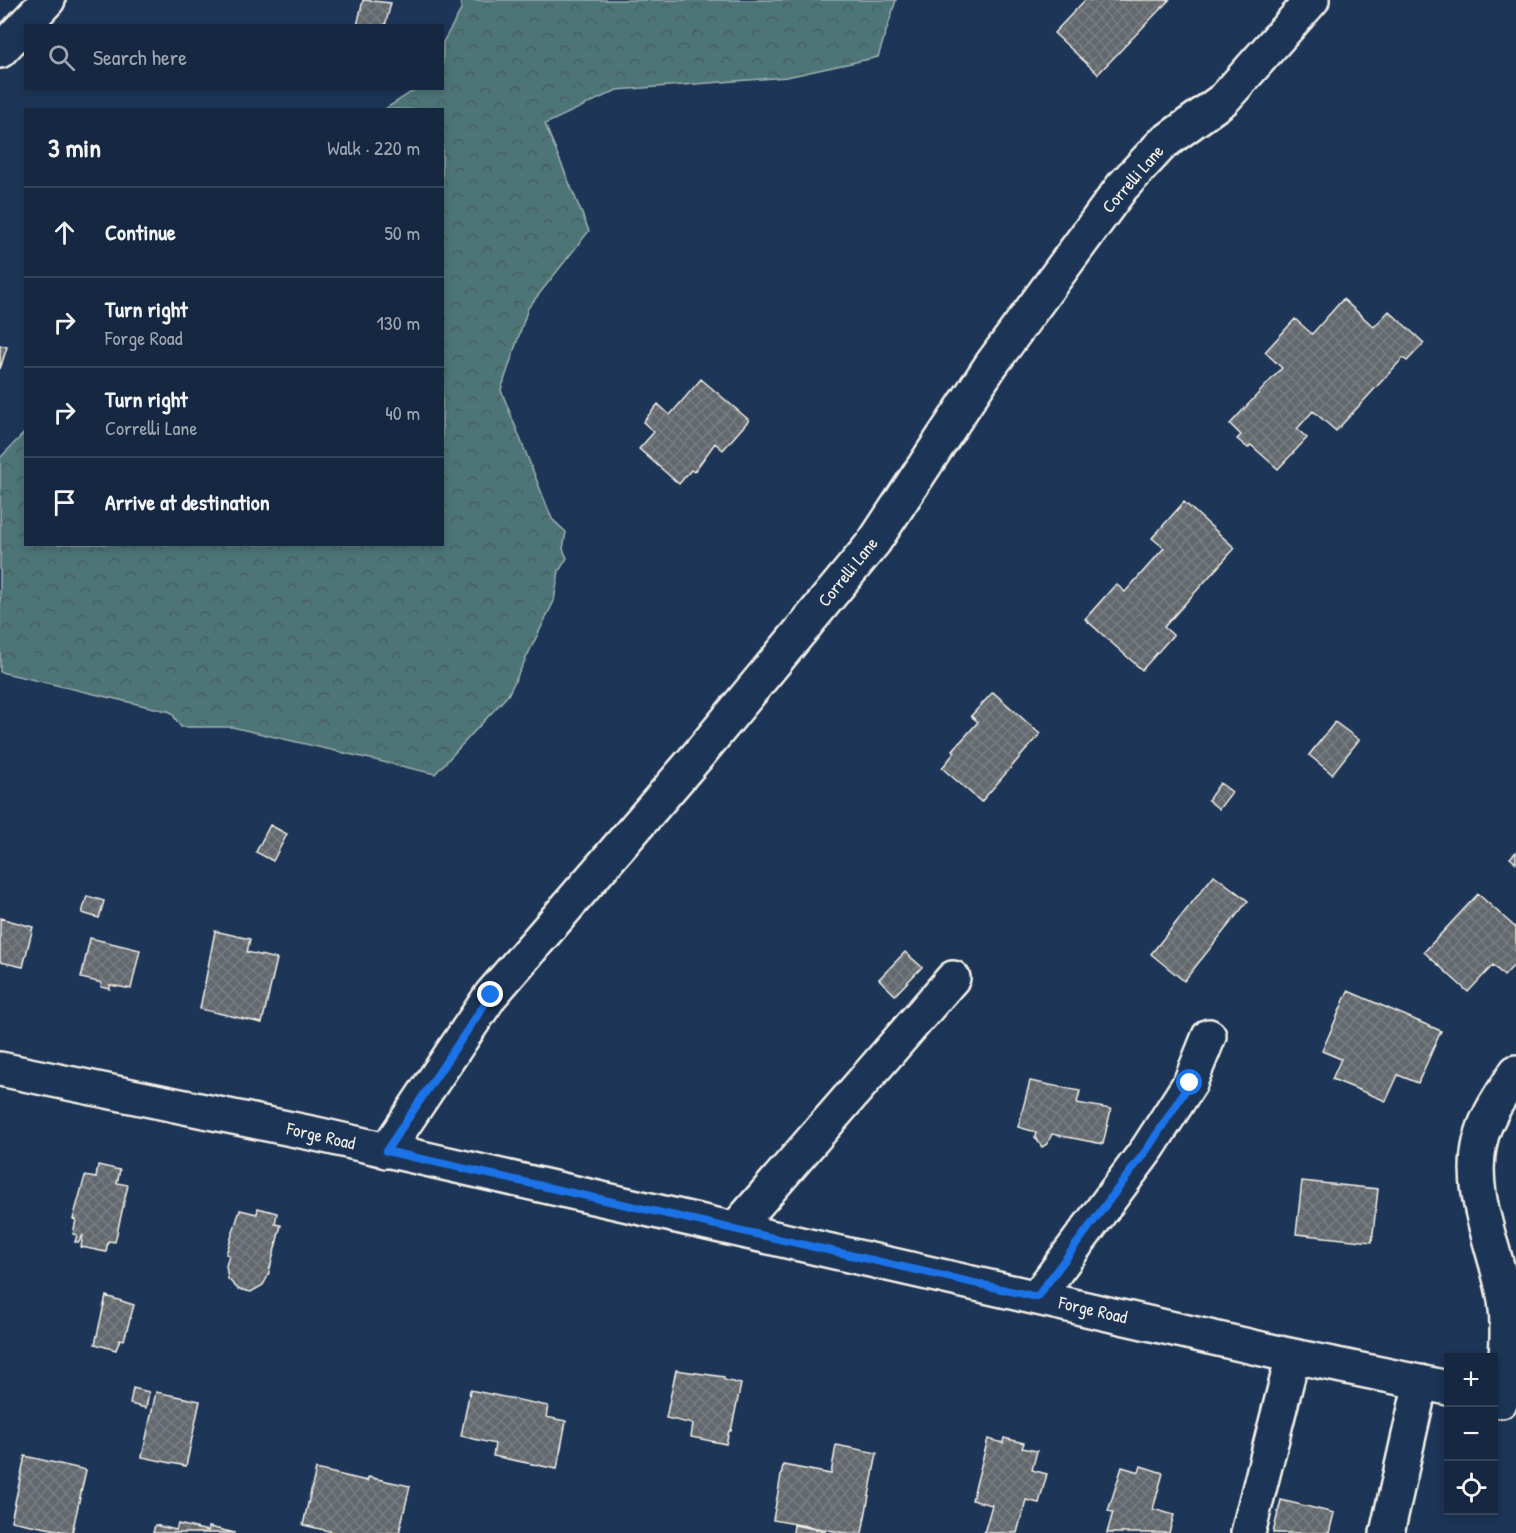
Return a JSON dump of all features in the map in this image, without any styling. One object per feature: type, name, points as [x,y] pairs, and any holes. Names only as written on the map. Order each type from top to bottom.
[{"type":"street","points":[[25,24],[48,0]]},
{"type":"street","name":"Correlli Lane","points":[[386,1151],[491,995],[699,754],[874,542],[991,365],[1122,187],[1162,144],[1224,99],[1312,0]]},
{"type":"street","points":[[0,51],[24,26]]},
{"type":"street","points":[[735,1229],[953,978]]},
{"type":"street","points":[[1037,1297],[1148,1148],[1190,1083],[1209,1036]]},
{"type":"street","name":"Forge Road","points":[[0,1069],[386,1151],[1293,1356],[1435,1385]]},
{"type":"street","points":[[1504,1401],[1508,1342],[1505,1299],[1477,1179],[1480,1141],[1495,1105],[1516,1072]]},
{"type":"street","points":[[1248,1533],[1293,1356]]},
{"type":"street","points":[[1387,1533],[1435,1385]]},
{"type":"green space","points":[[461,0],[896,0],[878,57],[787,77],[617,90],[545,124],[589,231],[528,308],[501,390],[552,519],[566,532],[563,549],[567,558],[559,571],[554,601],[508,695],[435,774],[232,727],[181,727],[171,712],[0,672],[0,458],[24,433],[24,546],[444,546],[444,108],[387,108],[414,90],[444,90],[444,40],[461,10]]},
{"type":"building","points":[[363,0],[391,3],[386,24],[357,24]]},
{"type":"building","points":[[1085,0],[1169,0],[1098,74],[1054,33]]},
{"type":"building","points":[[1343,299],[1374,327],[1389,311],[1424,343],[1407,361],[1403,358],[1336,431],[1313,411],[1297,429],[1307,438],[1278,469],[1251,445],[1248,448],[1237,439],[1241,435],[1230,424],[1282,368],[1265,352],[1295,319],[1312,334]]},
{"type":"building","points":[[0,345],[7,347],[0,369]]},
{"type":"building","points":[[701,379],[749,420],[723,450],[715,443],[694,472],[691,470],[679,484],[639,449],[654,432],[643,422],[658,404],[670,415]]},
{"type":"building","points":[[1184,502],[1235,548],[1164,627],[1173,635],[1142,670],[1085,619],[1116,584],[1125,592],[1164,548],[1152,538]]},
{"type":"building","points":[[993,692],[1040,734],[981,802],[942,768],[955,752],[953,750],[978,722],[971,716]]},
{"type":"building","points":[[1335,722],[1359,740],[1332,774],[1309,755]]},
{"type":"building","points":[[1220,783],[1232,792],[1219,809],[1208,800]]},
{"type":"building","points":[[270,825],[287,834],[273,861],[256,852]]},
{"type":"building","points":[[1516,852],[1516,863],[1510,858]]},
{"type":"building","points":[[1214,875],[1248,901],[1184,981],[1151,954]]},
{"type":"building","points":[[1478,894],[1516,928],[1516,963],[1504,976],[1493,965],[1468,992],[1424,952]]},
{"type":"building","points":[[87,896],[104,901],[99,918],[82,913]]},
{"type":"building","points":[[0,918],[33,927],[23,967],[0,962]]},
{"type":"building","points":[[215,931],[250,939],[247,952],[277,959],[262,1023],[200,1009]]},
{"type":"building","points":[[90,938],[140,950],[131,989],[110,985],[110,989],[101,987],[102,983],[81,978]]},
{"type":"building","points":[[905,952],[922,967],[895,995],[879,979]]},
{"type":"building","points":[[1348,991],[1441,1031],[1418,1083],[1398,1075],[1386,1101],[1332,1079],[1341,1059],[1322,1051]]},
{"type":"building","points":[[1030,1081],[1080,1091],[1077,1103],[1111,1109],[1103,1144],[1052,1134],[1047,1144],[1042,1147],[1035,1137],[1036,1132],[1018,1127]]},
{"type":"building","points":[[98,1165],[120,1170],[117,1183],[128,1185],[115,1242],[108,1241],[106,1252],[81,1247],[83,1235],[79,1242],[75,1242],[77,1235],[73,1234],[76,1220],[73,1219],[85,1176],[96,1178]]},
{"type":"building","points":[[1302,1181],[1378,1189],[1372,1242],[1296,1234]]},
{"type":"building","points":[[258,1208],[277,1213],[275,1224],[281,1225],[268,1276],[263,1285],[251,1292],[238,1289],[228,1279],[226,1266],[229,1255],[226,1254],[240,1210],[257,1214]]},
{"type":"building","points":[[106,1296],[134,1305],[124,1340],[120,1339],[116,1350],[95,1344]]},
{"type":"building","points":[[676,1370],[724,1377],[724,1380],[741,1384],[726,1444],[691,1437],[693,1424],[666,1418]]},
{"type":"building","points":[[133,1388],[149,1392],[146,1408],[130,1404]]},
{"type":"building","points":[[470,1390],[548,1406],[546,1417],[566,1421],[557,1469],[493,1456],[495,1444],[461,1436]]},
{"type":"building","points":[[156,1392],[200,1401],[186,1466],[142,1457]]},
{"type":"building","points":[[1004,1438],[1024,1443],[1022,1448],[1037,1451],[1032,1470],[1047,1474],[1039,1503],[1026,1500],[1017,1533],[984,1533],[992,1505],[972,1500],[988,1439],[1003,1443]]},
{"type":"building","points":[[836,1445],[877,1453],[862,1533],[845,1533],[773,1520],[783,1465],[831,1474]]},
{"type":"building","points":[[25,1456],[86,1470],[72,1533],[11,1521]]},
{"type":"building","points":[[1141,1466],[1163,1473],[1153,1509],[1174,1515],[1169,1533],[1107,1533],[1113,1512],[1108,1511],[1122,1467],[1139,1472]]},
{"type":"building","points":[[316,1469],[367,1481],[368,1477],[410,1486],[399,1533],[337,1533],[303,1525]]},
{"type":"building","points":[[1281,1500],[1334,1513],[1329,1533],[1273,1533]]},
{"type":"building","points":[[178,1524],[208,1531],[209,1527],[235,1533],[153,1533],[155,1525],[176,1530]]},
{"type":"building","points":[[794,1525],[825,1531],[825,1533],[793,1533]]},
{"type":"route","points":[[491,995],[386,1151],[1037,1297],[1148,1148],[1190,1083]]}]
